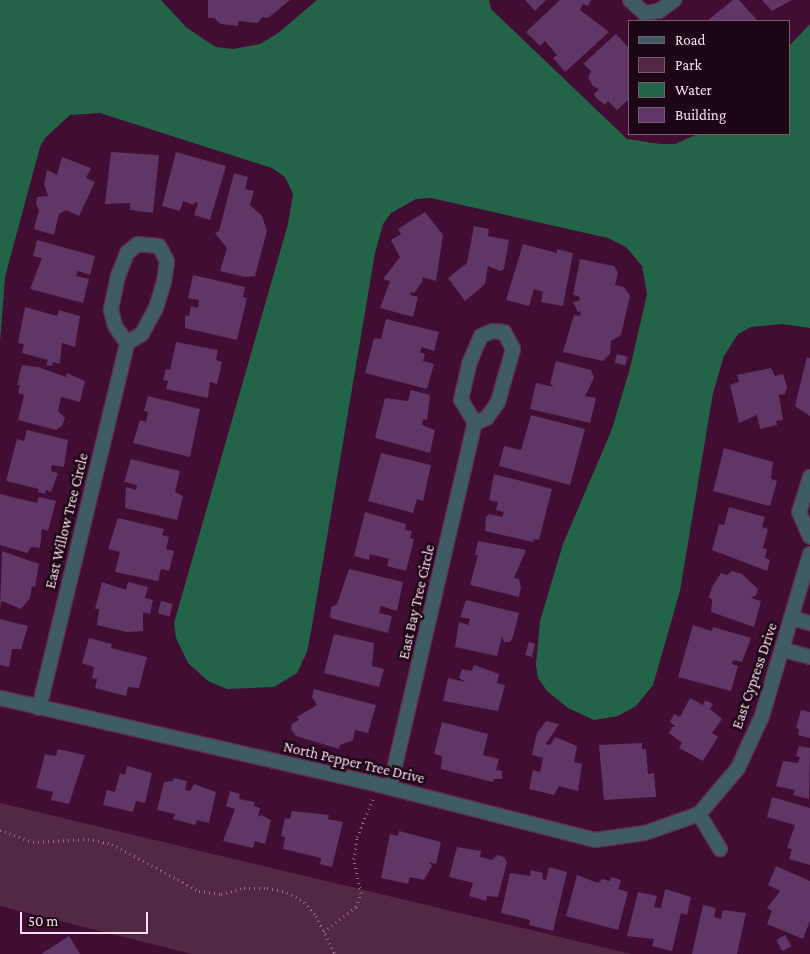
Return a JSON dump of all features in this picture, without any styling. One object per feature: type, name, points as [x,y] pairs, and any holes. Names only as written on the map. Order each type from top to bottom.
[{"type":"street","points":[[630,0],[644,13],[659,11],[674,0]]},
{"type":"street","points":[[138,244],[159,246],[167,261],[156,308],[142,334],[127,342],[115,326],[111,310],[118,276],[127,254],[138,244]]},
{"type":"street","points":[[493,331],[504,332],[513,349],[498,402],[488,418],[475,423],[461,400],[469,364],[481,336],[493,331]]},
{"type":"street","name":"East Willow Tree Circle","points":[[39,708],[127,342]]},
{"type":"street","name":"East Bay Tree Circle","points":[[385,786],[475,423]]},
{"type":"street","points":[[810,477],[799,512],[810,537]]},
{"type":"street","name":"East Cypress Drive","points":[[699,814],[738,768],[762,716],[784,650],[810,554]]},
{"type":"street","points":[[792,618],[810,623]]},
{"type":"street","points":[[784,650],[810,657]]},
{"type":"street","name":"North Pepper Tree Drive","points":[[0,698],[385,786],[595,840],[645,833],[699,814]]},
{"type":"street","points":[[699,814],[720,849]]},
{"type":"path","points":[[324,932],[356,907],[361,893],[354,859],[356,837],[385,786]]},
{"type":"path","points":[[0,830],[33,842],[88,838],[112,844],[198,891],[221,894],[267,888],[287,892],[304,902],[324,932],[335,954]]},
{"type":"green space","points":[[0,803],[631,954],[192,954],[0,906]]},
{"type":"water","points":[[0,0],[161,0],[186,27],[202,38],[216,47],[233,49],[260,44],[277,34],[317,0],[489,0],[491,9],[627,139],[660,144],[675,144],[696,135],[790,135],[790,45],[810,24],[810,328],[782,324],[751,327],[738,334],[724,356],[713,393],[680,591],[653,685],[636,706],[618,716],[594,720],[568,708],[547,691],[538,678],[536,665],[540,621],[563,544],[612,429],[630,368],[647,294],[642,266],[626,247],[608,238],[431,198],[416,199],[391,213],[383,224],[375,253],[307,652],[297,673],[274,687],[227,689],[208,681],[188,663],[176,638],[174,623],[288,224],[293,194],[285,177],[272,168],[100,113],[70,115],[45,138],[40,147],[5,277],[0,342]]},
{"type":"building","points":[[208,0],[290,0],[268,18],[263,17],[257,23],[238,21],[238,26],[221,24],[214,18],[208,18]]},
{"type":"building","points":[[525,0],[546,0],[535,11]]},
{"type":"building","points":[[560,0],[591,0],[588,6],[583,4],[580,10],[609,32],[565,72],[553,58],[557,55],[545,41],[540,46],[526,32]]},
{"type":"building","points":[[733,0],[739,0],[757,20],[708,20]]},
{"type":"building","points":[[762,0],[792,0],[772,11]]},
{"type":"building","points":[[616,34],[628,47],[628,100],[617,110],[608,101],[605,105],[596,98],[594,94],[599,89],[593,86],[588,78],[591,71],[583,64]]},
{"type":"building","points":[[111,152],[159,155],[153,213],[130,210],[130,203],[105,204]]},
{"type":"building","points":[[176,152],[226,166],[210,220],[194,215],[198,203],[195,202],[194,205],[183,201],[180,211],[162,206]]},
{"type":"building","points":[[62,157],[91,168],[86,178],[95,182],[79,216],[66,210],[59,214],[54,235],[34,229],[39,210],[36,204],[37,197],[48,196],[44,184],[47,170],[57,175]]},
{"type":"building","points":[[234,173],[248,177],[245,189],[254,191],[250,205],[262,216],[267,231],[255,276],[245,277],[220,271],[227,248],[215,233],[219,231]]},
{"type":"building","points":[[425,212],[443,235],[436,281],[422,277],[423,281],[414,293],[411,292],[410,295],[418,297],[413,317],[380,308],[390,281],[383,279],[400,257],[391,240],[401,234],[398,229]]},
{"type":"building","points":[[474,226],[489,229],[488,236],[509,240],[504,269],[500,271],[488,266],[485,284],[465,301],[448,278],[467,263]]},
{"type":"building","points":[[37,240],[95,256],[90,275],[78,271],[76,276],[89,279],[83,303],[30,289],[42,258],[33,256]]},
{"type":"building","points":[[523,244],[557,253],[557,249],[573,253],[563,306],[541,302],[543,292],[534,289],[529,306],[506,300]]},
{"type":"building","points":[[580,259],[614,266],[618,273],[615,285],[624,287],[630,296],[621,335],[611,341],[610,354],[603,361],[563,352],[574,315],[580,316],[581,311],[578,312],[573,302],[579,301],[580,297],[573,295]]},
{"type":"building","points":[[193,275],[245,287],[243,297],[247,298],[237,340],[185,328],[185,315],[189,316],[191,306],[198,308],[199,300],[188,298]]},
{"type":"building","points":[[25,307],[57,316],[59,310],[80,316],[75,347],[62,343],[60,364],[53,362],[52,366],[46,365],[48,360],[22,353],[24,344],[18,343]]},
{"type":"building","points":[[386,319],[439,332],[434,351],[422,347],[420,352],[425,354],[423,361],[434,364],[427,389],[365,373],[374,338],[381,339]]},
{"type":"building","points":[[176,342],[218,350],[216,360],[222,362],[217,384],[210,382],[208,398],[166,389],[168,381],[163,380],[166,369],[170,370]]},
{"type":"building","points":[[617,354],[628,357],[625,366],[615,363]]},
{"type":"building","points":[[807,357],[810,358],[810,416],[795,406]]},
{"type":"building","points":[[556,361],[591,370],[594,378],[585,396],[596,398],[590,423],[530,409],[536,383],[554,387],[550,384]]},
{"type":"building","points":[[22,365],[38,367],[66,377],[67,373],[85,381],[80,402],[61,397],[58,411],[65,418],[62,426],[56,430],[18,420],[24,395],[18,393],[20,385],[17,385]]},
{"type":"building","points":[[771,368],[775,376],[783,374],[787,387],[785,394],[779,395],[783,420],[776,421],[777,425],[760,429],[757,415],[739,423],[730,385],[739,382],[737,375]]},
{"type":"building","points":[[411,390],[430,395],[427,420],[423,419],[422,425],[435,430],[430,453],[375,438],[385,398],[408,401]]},
{"type":"building","points":[[148,396],[200,409],[190,457],[133,443],[140,420],[146,422],[148,412],[144,411]]},
{"type":"building","points":[[531,415],[585,429],[570,485],[499,466],[504,446],[521,450]]},
{"type":"building","points":[[27,430],[68,440],[64,467],[52,465],[51,471],[58,473],[51,492],[46,490],[45,494],[38,492],[39,489],[6,481],[17,439],[24,441]]},
{"type":"building","points":[[724,448],[773,462],[771,479],[777,481],[770,506],[713,491]]},
{"type":"building","points":[[381,453],[431,465],[423,501],[417,499],[413,513],[368,501]]},
{"type":"building","points":[[131,459],[180,471],[175,492],[183,496],[177,520],[125,508],[126,487],[136,490],[137,485],[124,482]]},
{"type":"building","points":[[494,474],[552,489],[539,540],[534,539],[533,542],[485,531],[486,517],[489,514],[502,517],[504,512],[496,510],[498,502],[489,500]]},
{"type":"building","points":[[0,494],[37,503],[39,497],[56,501],[48,531],[42,529],[40,548],[31,547],[27,553],[0,545]]},
{"type":"building","points":[[729,507],[765,517],[762,527],[768,529],[763,548],[767,549],[765,558],[770,560],[767,571],[712,550],[719,524],[724,525]]},
{"type":"building","points":[[365,512],[406,524],[405,530],[412,531],[410,538],[414,539],[406,571],[387,566],[389,559],[370,554],[369,560],[354,556]]},
{"type":"building","points":[[118,518],[164,529],[162,535],[169,537],[166,549],[174,551],[169,571],[161,569],[158,581],[115,572],[120,552],[108,549]]},
{"type":"building","points":[[478,541],[526,550],[514,578],[519,579],[521,587],[519,597],[470,585],[478,555],[475,555]]},
{"type":"building","points":[[2,551],[39,564],[35,587],[32,586],[30,598],[21,609],[2,601],[0,608]]},
{"type":"building","points":[[349,569],[403,582],[397,611],[381,606],[379,613],[392,616],[388,633],[330,618],[331,607],[337,604]]},
{"type":"building","points":[[732,571],[742,574],[758,589],[756,595],[751,598],[761,601],[754,627],[711,612],[712,600],[709,597],[712,587],[721,573],[727,575]]},
{"type":"building","points":[[102,582],[126,590],[128,582],[148,587],[145,598],[153,600],[150,614],[143,612],[143,631],[127,632],[97,625],[99,609],[95,609]]},
{"type":"building","points":[[466,600],[519,613],[513,637],[510,642],[504,642],[502,636],[497,656],[455,647],[459,622],[468,625],[470,619],[460,617]]},
{"type":"building","points":[[161,601],[173,604],[169,617],[158,614]]},
{"type":"building","points":[[0,619],[28,626],[21,649],[12,649],[9,667],[0,665]]},
{"type":"building","points":[[693,625],[712,631],[713,627],[751,638],[742,662],[733,660],[732,664],[738,666],[731,691],[678,677]]},
{"type":"building","points":[[334,634],[374,643],[372,666],[384,669],[379,687],[324,673]]},
{"type":"building","points":[[89,638],[112,644],[111,648],[147,657],[139,688],[128,687],[126,696],[95,688],[97,679],[92,678],[94,667],[82,663]]},
{"type":"building","points":[[529,642],[535,644],[532,657],[525,655]]},
{"type":"building","points":[[474,665],[499,674],[497,683],[505,685],[498,711],[443,701],[448,678],[466,682],[459,678],[462,669],[472,671]]},
{"type":"building","points":[[314,689],[376,705],[368,733],[355,730],[353,740],[340,745],[339,749],[296,736],[291,729],[292,724],[299,720],[297,717],[317,705],[312,697]]},
{"type":"building","points":[[690,698],[703,705],[705,700],[713,704],[710,709],[722,719],[712,733],[718,737],[703,761],[679,748],[682,743],[669,733],[672,727],[676,727],[670,722],[674,714],[680,717]]},
{"type":"building","points":[[801,710],[810,712],[810,738],[798,735],[799,729],[796,728]]},
{"type":"building","points":[[546,721],[559,724],[546,744],[550,745],[555,737],[577,746],[574,762],[582,764],[578,791],[559,786],[554,795],[529,789],[533,770],[540,772],[543,758],[532,755],[537,733]]},
{"type":"building","points":[[442,722],[488,734],[483,755],[499,759],[496,770],[502,771],[502,779],[494,779],[493,782],[441,769],[442,756],[434,754]]},
{"type":"building","points":[[642,743],[642,749],[646,749],[648,774],[654,773],[656,797],[604,800],[599,745]]},
{"type":"building","points":[[799,746],[810,748],[809,799],[793,795],[795,790],[776,786],[783,761],[798,763],[800,757],[796,756]]},
{"type":"building","points":[[58,749],[85,755],[69,804],[51,800],[53,792],[36,788],[45,754],[56,756]]},
{"type":"building","points":[[127,766],[152,773],[145,803],[136,801],[133,812],[103,805],[107,790],[115,792],[120,773],[125,775]]},
{"type":"building","points":[[174,778],[187,781],[185,790],[190,791],[194,784],[216,792],[209,823],[197,820],[195,825],[173,819],[175,814],[157,810],[164,782],[173,781]]},
{"type":"building","points":[[230,791],[240,794],[239,799],[255,802],[254,806],[260,808],[258,817],[261,815],[271,820],[265,844],[255,841],[253,848],[223,841],[235,809],[226,806]]},
{"type":"building","points":[[772,797],[810,808],[810,865],[789,859],[792,849],[787,848],[795,825],[767,817]]},
{"type":"building","points":[[292,811],[329,815],[328,819],[343,822],[332,867],[320,864],[321,858],[283,849],[285,837],[281,836],[285,818],[290,819]]},
{"type":"building","points":[[399,831],[441,842],[436,864],[429,862],[432,866],[424,880],[410,877],[408,884],[381,878],[390,834],[398,836]]},
{"type":"building","points":[[457,847],[481,851],[480,857],[492,860],[497,855],[504,857],[507,862],[498,897],[487,896],[486,901],[469,896],[473,883],[449,877]]},
{"type":"building","points":[[776,866],[810,881],[810,921],[803,939],[767,924],[772,911],[767,908],[780,891],[768,885]]},
{"type":"building","points":[[549,867],[567,872],[553,931],[529,925],[530,920],[501,913],[510,873],[530,876],[531,870],[543,873],[542,879],[546,880]]},
{"type":"building","points":[[577,875],[598,883],[602,879],[610,881],[611,877],[621,880],[618,889],[628,892],[618,930],[566,916]]},
{"type":"building","points":[[665,889],[691,897],[687,915],[681,913],[672,951],[652,946],[654,939],[627,936],[638,892],[657,896],[654,907],[661,908]]},
{"type":"building","points":[[703,905],[716,908],[714,917],[721,919],[723,910],[746,913],[737,954],[692,954]]},
{"type":"building","points":[[785,935],[791,946],[783,951],[776,940]]},
{"type":"building","points":[[69,936],[80,954],[41,954]]}]
